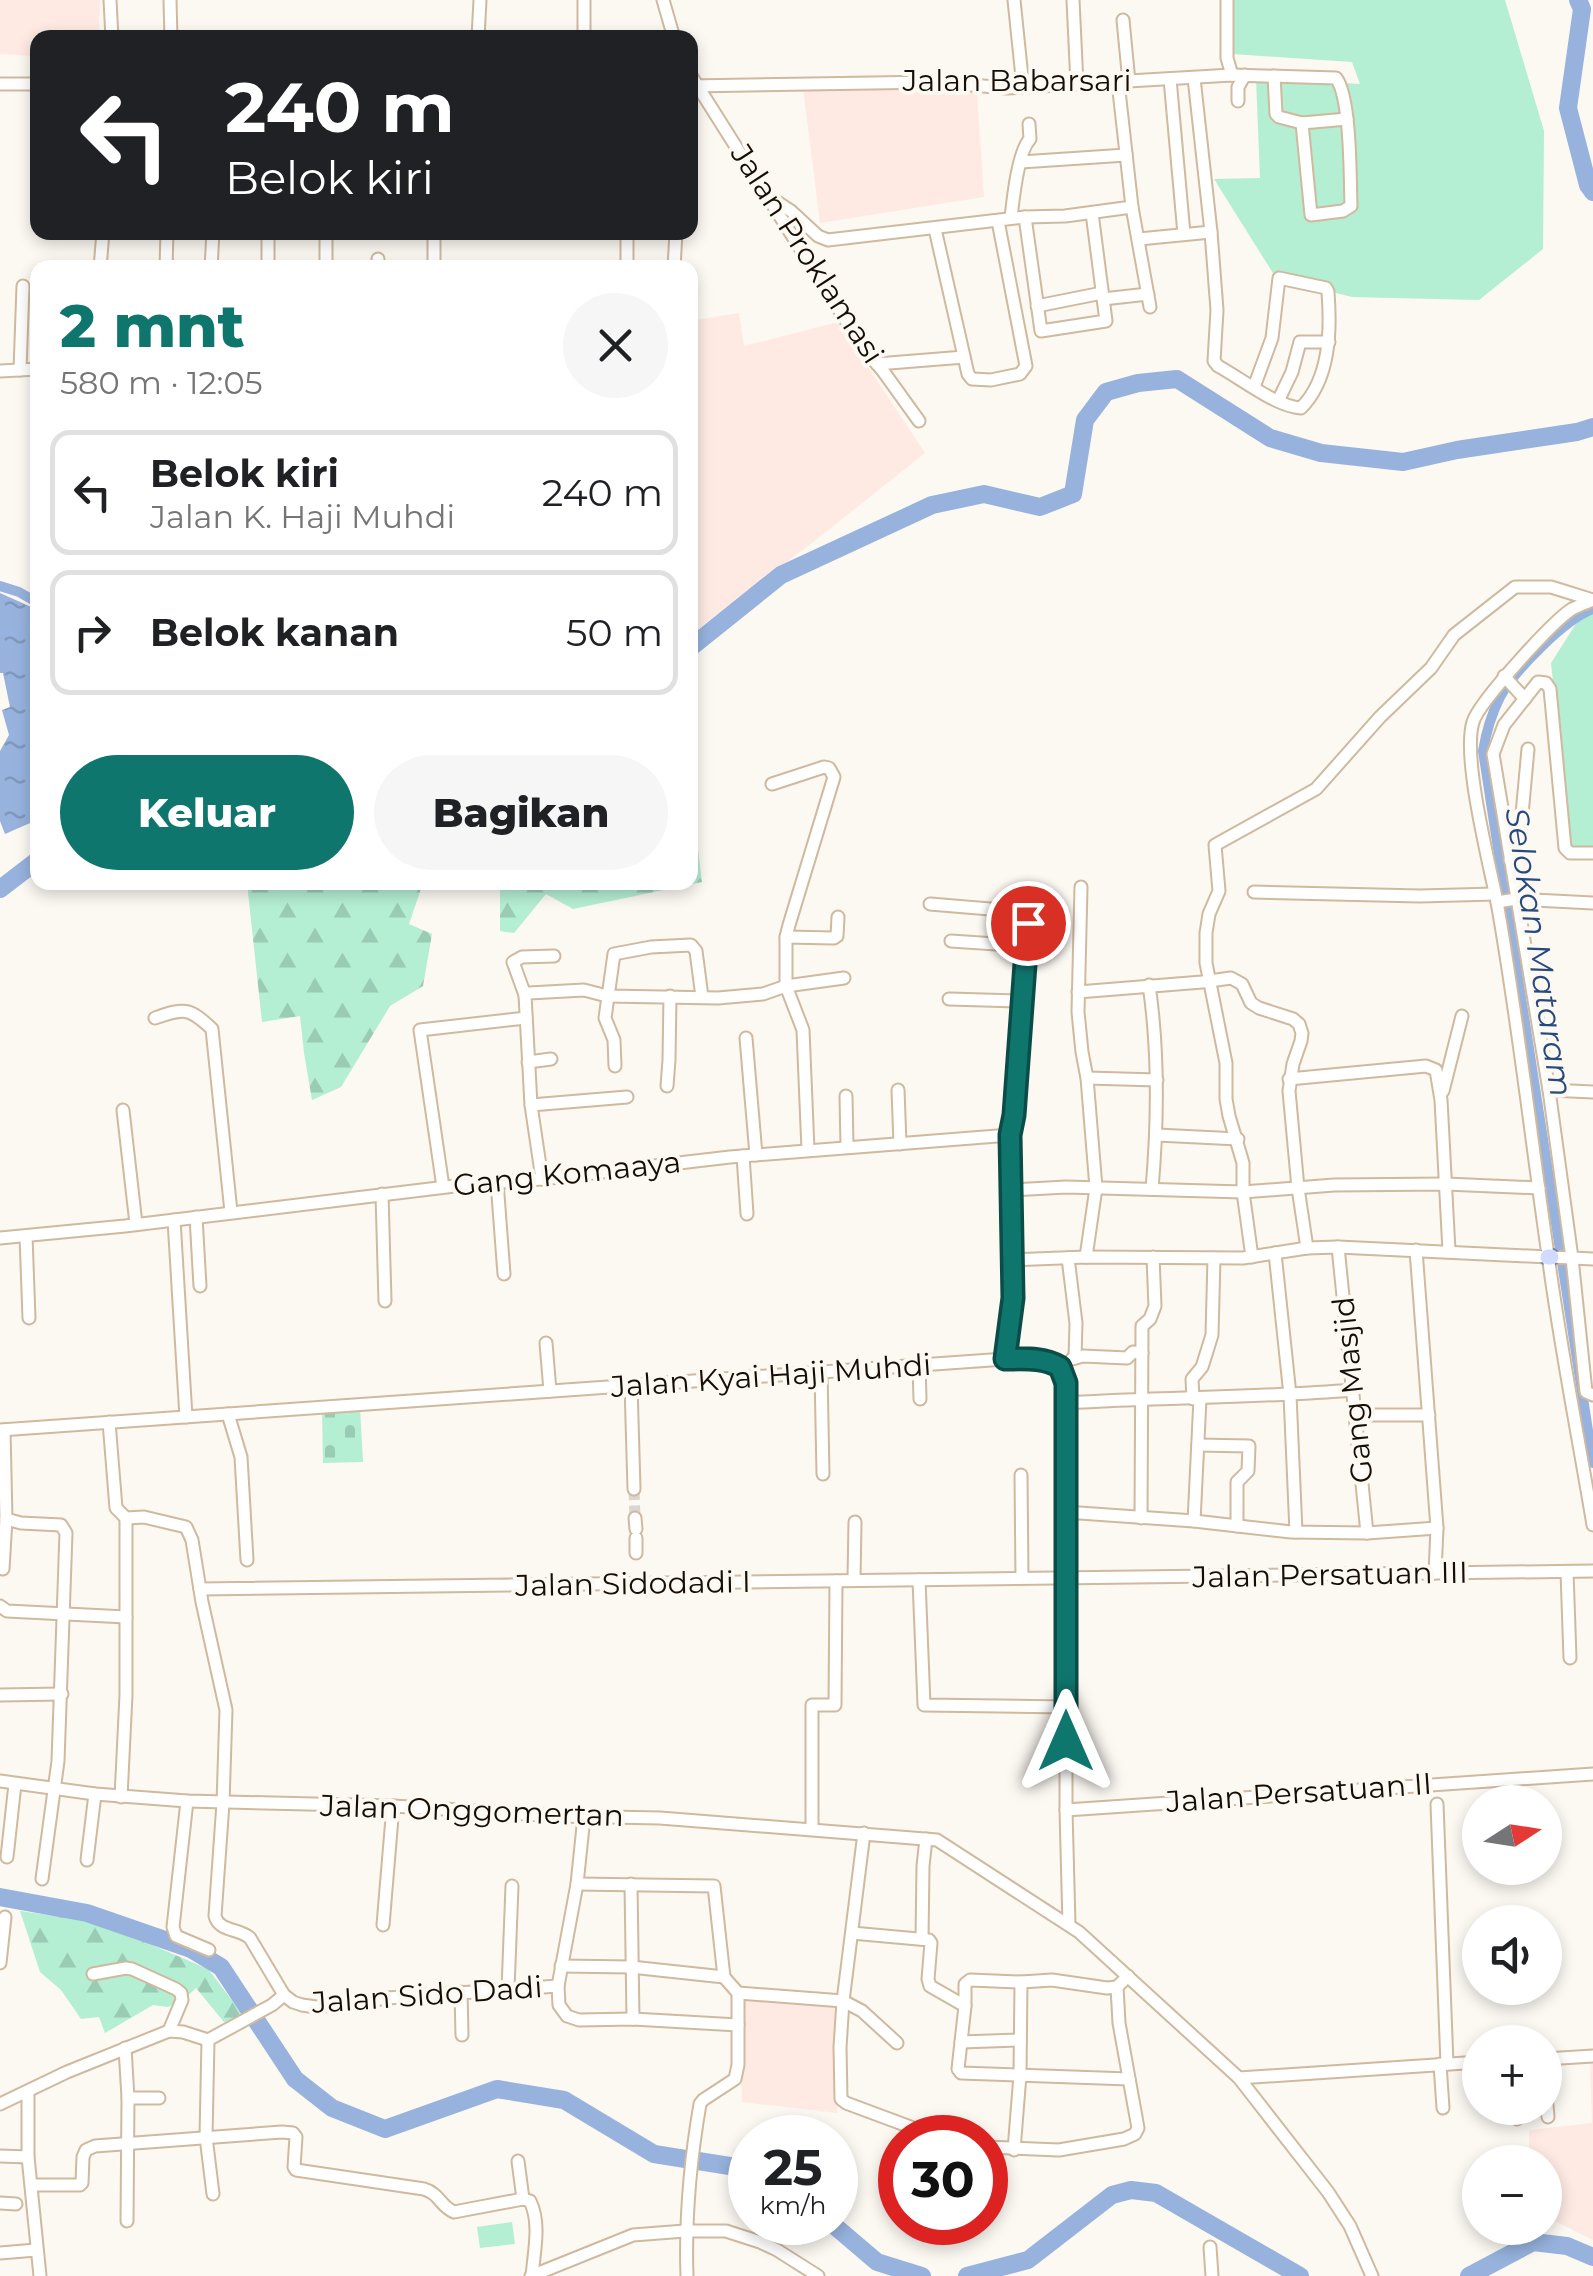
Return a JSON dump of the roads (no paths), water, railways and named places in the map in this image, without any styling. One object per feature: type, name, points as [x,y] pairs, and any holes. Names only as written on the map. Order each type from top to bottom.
[{"type":"street","points":[[110,0],[112,30]]},
{"type":"street","points":[[170,0],[171,30]]},
{"type":"street","points":[[478,30],[480,0]]},
{"type":"street","points":[[584,0],[584,30]]},
{"type":"street","points":[[663,0],[672,30]]},
{"type":"street","points":[[1014,0],[1023,87]]},
{"type":"street","points":[[1074,0],[1077,84]]},
{"type":"street","points":[[1227,0],[1227,58],[1239,75],[1238,102]]},
{"type":"street","points":[[1036,306],[1102,296],[1149,300],[1126,155],[1122,20]]},
{"type":"street","name":"Jalan Babarsari","points":[[698,82],[935,82],[1023,87],[1239,75],[1336,78],[1341,84],[1347,119]]},
{"type":"street","points":[[1274,76],[1276,114],[1302,123],[1347,119],[1351,206],[1314,216],[1311,213],[1302,123]]},
{"type":"street","points":[[1194,78],[1217,310],[1214,362],[1254,387],[1278,401],[1296,409],[1305,406],[1320,374],[1328,342],[1328,290],[1280,278],[1272,338],[1254,387]]},
{"type":"street","points":[[1170,80],[1184,234]]},
{"type":"street","points":[[0,84],[30,84]]},
{"type":"street","name":"Jalan Proklamasi","points":[[698,91],[864,349],[919,420]]},
{"type":"street","points":[[935,229],[968,374],[976,380],[1020,374],[1026,366],[1011,219],[1014,184],[1024,146],[1030,139],[1029,124]]},
{"type":"street","points":[[1022,162],[1126,155]]},
{"type":"street","points":[[766,194],[828,240],[1132,206]]},
{"type":"street","points":[[1011,219],[1041,331],[1106,322],[1092,213]]},
{"type":"street","points":[[1139,240],[1211,232]]},
{"type":"street","points":[[20,370],[22,286]]},
{"type":"street","points":[[1278,401],[1300,342],[1328,342]]},
{"type":"street","points":[[877,364],[964,357]]},
{"type":"street","points":[[0,372],[30,369]]},
{"type":"street","points":[[1252,1257],[1243,1163],[1226,1099],[1226,1062],[1206,963],[1209,914],[1219,891],[1215,845],[1316,788],[1431,668],[1454,635],[1515,587],[1551,588],[1593,600]]},
{"type":"street","points":[[1593,600],[1570,610],[1505,678],[1477,711],[1471,726],[1473,774],[1549,1090],[1586,1392],[1593,1395]]},
{"type":"street","points":[[1505,678],[1523,696]]},
{"type":"street","points":[[1593,853],[1570,854],[1565,848],[1550,689],[1546,683],[1538,682],[1504,724],[1493,754],[1510,860],[1504,899],[1522,1062],[1593,1525]]},
{"type":"street","points":[[1510,860],[1519,848],[1528,748]]},
{"type":"street","points":[[772,784],[824,767],[834,777],[786,937],[786,986],[803,1030],[808,1150]]},
{"type":"street","points":[[1082,887],[1078,992],[1096,1188],[1086,1256]]},
{"type":"street","points":[[1005,1359],[1013,1298],[1010,1135],[1030,891]]},
{"type":"street","points":[[1254,892],[1593,903]]},
{"type":"street","points":[[930,904],[1002,910],[1028,923]]},
{"type":"street","points":[[786,937],[834,938],[838,917]]},
{"type":"street","points":[[952,941],[1026,946]]},
{"type":"street","points":[[615,1066],[614,1040],[605,1018],[614,954],[691,945],[696,951],[702,997]]},
{"type":"street","points":[[542,1179],[531,1105],[525,996],[512,962],[522,957],[554,956]]},
{"type":"street","points":[[525,996],[584,990],[608,996],[718,998],[763,994],[786,986],[844,978]]},
{"type":"street","points":[[1078,992],[1236,979],[1251,1003],[1299,1024],[1301,1041],[1290,1079],[1307,1248]]},
{"type":"street","points":[[1149,985],[1157,1080],[1152,1189]]},
{"type":"street","points":[[667,1086],[670,996]]},
{"type":"street","points":[[949,999],[1022,1001]]},
{"type":"street","points":[[154,1018],[188,1010],[212,1029],[231,1212]]},
{"type":"street","points":[[1441,1100],[1462,1016]]},
{"type":"street","points":[[443,1187],[420,1030],[526,1018]]},
{"type":"street","points":[[746,1038],[747,1214]]},
{"type":"street","points":[[528,1062],[551,1059]]},
{"type":"street","points":[[1290,1079],[1426,1066],[1436,1070],[1449,1251]]},
{"type":"street","points":[[1087,1078],[1157,1080]]},
{"type":"street","points":[[898,1090],[900,1144]]},
{"type":"street","points":[[1549,1090],[1593,1092]]},
{"type":"street","points":[[846,1096],[847,1148]]},
{"type":"street","points":[[531,1105],[626,1097]]},
{"type":"street","points":[[123,1110],[136,1224]]},
{"type":"street","name":"Gang Komaaya","points":[[0,1238],[443,1187],[808,1150],[1010,1135]]},
{"type":"street","points":[[1157,1135],[1238,1140]]},
{"type":"street","points":[[498,1182],[504,1274]]},
{"type":"street","points":[[1012,1190],[1066,1187],[1243,1192],[1334,1185],[1446,1184],[1539,1188]]},
{"type":"street","points":[[382,1194],[384,1302]]},
{"type":"street","points":[[196,1217],[200,1286]]},
{"type":"street","points":[[174,1220],[186,1417]]},
{"type":"street","points":[[26,1236],[29,1318]]},
{"type":"street","points":[[1012,1260],[1086,1256],[1252,1257],[1338,1247],[1593,1259]]},
{"type":"street","name":"Gang Masjid","points":[[1338,1247],[1367,1533]]},
{"type":"street","points":[[1416,1250],[1437,1528],[1435,1573]]},
{"type":"street","points":[[1274,1253],[1290,1395],[1296,1532]]},
{"type":"street","points":[[1141,1518],[1142,1326],[1155,1306],[1153,1257]]},
{"type":"street","points":[[1068,1258],[1076,1324],[1075,1358]]},
{"type":"street","points":[[1194,1521],[1198,1446],[1192,1379],[1202,1367],[1212,1334],[1214,1258]]},
{"type":"street","points":[[546,1343],[550,1391]]},
{"type":"street","points":[[1069,1925],[1066,1383],[1060,1367],[1075,1358],[1127,1358],[1133,1352],[1142,1353]]},
{"type":"street","name":"Jalan Kyai Haji Muhdi","points":[[2,1430],[1005,1359],[1042,1359],[1060,1367]]},
{"type":"street","points":[[919,1365],[920,1399]]},
{"type":"street","points":[[821,1372],[822,1474]]},
{"type":"street","points":[[631,1386],[634,1489]]},
{"type":"street","points":[[1066,1403],[1353,1390]]},
{"type":"street","points":[[228,1414],[241,1457],[247,1560]]},
{"type":"street","points":[[1355,1415],[1428,1415]]},
{"type":"street","points":[[109,1422],[114,1502],[126,1518],[126,1695],[121,1797]]},
{"type":"street","points":[[2,1430],[6,1520],[3,1569]]},
{"type":"street","points":[[1198,1446],[1249,1446],[1248,1471],[1237,1482],[1237,1526]]},
{"type":"street","points":[[1020,1475],[1022,1578]]},
{"type":"street","points":[[1065,1512],[1296,1532],[1367,1533],[1437,1528]]},
{"type":"street","points":[[126,1518],[186,1527],[192,1540],[226,1710],[223,1803]]},
{"type":"street","points":[[6,1520],[64,1526],[66,1533],[58,1760],[42,1879]]},
{"type":"street","points":[[854,1580],[855,1522]]},
{"type":"street","points":[[636,1528],[636,1554]]},
{"type":"street","name":"Jalan Persatuan III","points":[[1066,1578],[1593,1571]]},
{"type":"street","points":[[1567,1572],[1570,1658]]},
{"type":"street","name":"Jalan Sidodadi I","points":[[200,1589],[1066,1578]]},
{"type":"street","points":[[812,1829],[812,1704],[835,1705],[836,1580]]},
{"type":"street","points":[[919,1580],[924,1705],[1066,1707]]},
{"type":"street","points":[[0,1606],[7,1611],[126,1617]]},
{"type":"street","points":[[0,1695],[62,1694]]},
{"type":"street","name":"Jalan Persatuan II","points":[[1066,1810],[1593,1774]]},
{"type":"street","name":"Jalan Onggomertan","points":[[0,1782],[121,1797],[660,1818],[937,1840],[1069,1925],[1239,2078],[1328,2192],[1350,2226],[1372,2276]]},
{"type":"street","points":[[8,1858],[15,1784]]},
{"type":"street","points":[[87,1860],[95,1794]]},
{"type":"street","points":[[187,1801],[173,1927],[176,1936],[210,1950]]},
{"type":"street","name":"Jalan Sido Dadi","points":[[223,1803],[216,1922],[250,1938],[292,2002],[316,2006],[558,1986]]},
{"type":"street","points":[[1135,1804],[1136,1818]]},
{"type":"street","points":[[1436,1804],[1443,2108]]},
{"type":"street","points":[[383,1925],[393,1806]]},
{"type":"street","points":[[584,1817],[577,1884],[558,1986],[566,2016],[579,2020],[738,2025]]},
{"type":"street","points":[[864,1833],[842,2002],[841,2099],[878,2115]]},
{"type":"street","points":[[922,1939],[926,1839]]},
{"type":"street","points":[[577,1884],[714,1886],[724,1977],[738,1993],[738,2073],[700,2104],[685,2230],[687,2276]]},
{"type":"street","points":[[631,1884],[633,2019]]},
{"type":"street","points":[[508,1989],[512,1886]]},
{"type":"street","points":[[0,1963],[4,1917]]},
{"type":"street","points":[[852,1933],[929,1940],[930,1986],[966,2006]]},
{"type":"street","points":[[561,1966],[631,1967],[724,1977]]},
{"type":"street","points":[[93,1974],[132,1969],[176,1989],[182,2000],[169,2031]]},
{"type":"street","points":[[1128,1976],[1117,1986],[1107,1988],[1052,1980],[967,1981],[958,2069],[961,2073],[1129,2080]]},
{"type":"street","points":[[1014,2150],[1020,2075],[1020,1982]]},
{"type":"street","points":[[1008,2149],[1059,2150],[1135,2134],[1138,2128],[1119,2023],[1117,1986]]},
{"type":"street","points":[[461,1992],[462,2035]]},
{"type":"street","points":[[738,1993],[842,2002],[862,2011],[897,2043]]},
{"type":"street","points":[[0,2104],[169,2031],[208,2040],[272,2005],[284,1994]]},
{"type":"street","points":[[208,2040],[206,2137],[213,2194]]},
{"type":"street","points":[[960,2042],[1020,2040]]},
{"type":"street","points":[[126,2048],[128,2221]]},
{"type":"street","points":[[1562,2058],[1593,2056]]},
{"type":"street","points":[[1239,2078],[1462,2063]]},
{"type":"street","points":[[28,2092],[28,2157],[40,2276]]},
{"type":"street","points":[[128,2098],[159,2098]]},
{"type":"street","points":[[32,2186],[80,2185],[82,2157],[95,2146],[282,2132],[296,2138],[296,2170],[424,2189],[434,2192],[454,2212],[530,2201],[536,2231],[532,2276],[633,2235],[685,2230],[726,2231],[777,2250],[812,2274]]},
{"type":"street","points":[[0,2156],[28,2157]]},
{"type":"street","points":[[518,2161],[523,2199]]},
{"type":"street","points":[[0,2203],[16,2204]]},
{"type":"street","points":[[1210,2247],[1212,2276]]},
{"type":"street","points":[[0,2254],[36,2250]]},
{"type":"water","points":[[0,593],[30,606],[30,823],[5,834],[0,821],[0,751],[9,735],[2,710],[10,707],[0,673]]},
{"type":"waterway","points":[[1578,0],[1582,9],[1568,108],[1593,192]]},
{"type":"waterway","points":[[698,642],[781,575],[932,505],[984,494],[1040,507],[1073,494],[1085,420],[1106,392],[1138,383],[1177,379],[1270,438],[1321,453],[1403,462],[1593,427]]},
{"type":"waterway","points":[[0,586],[30,598]]},
{"type":"waterway","name":"Selokan Mataram","points":[[1593,609],[1555,634],[1517,673],[1497,703],[1483,751],[1593,1463]]},
{"type":"waterway","points":[[0,889],[30,866]]},
{"type":"waterway","points":[[0,1897],[87,1913],[191,1949],[221,1967],[295,2079],[332,2108],[385,2129],[497,2089],[564,2100],[654,2154],[728,2166]]},
{"type":"waterway","points":[[967,2276],[1028,2260],[1112,2195],[1131,2190],[1156,2193],[1300,2276]]},
{"type":"waterway","points":[[1469,2276],[1533,2242],[1567,2246],[1593,2257]]},
{"type":"waterway","points":[[857,2245],[877,2262],[922,2276]]},
{"type":"tunnel","points":[[634,1489],[635,1518]]}]
